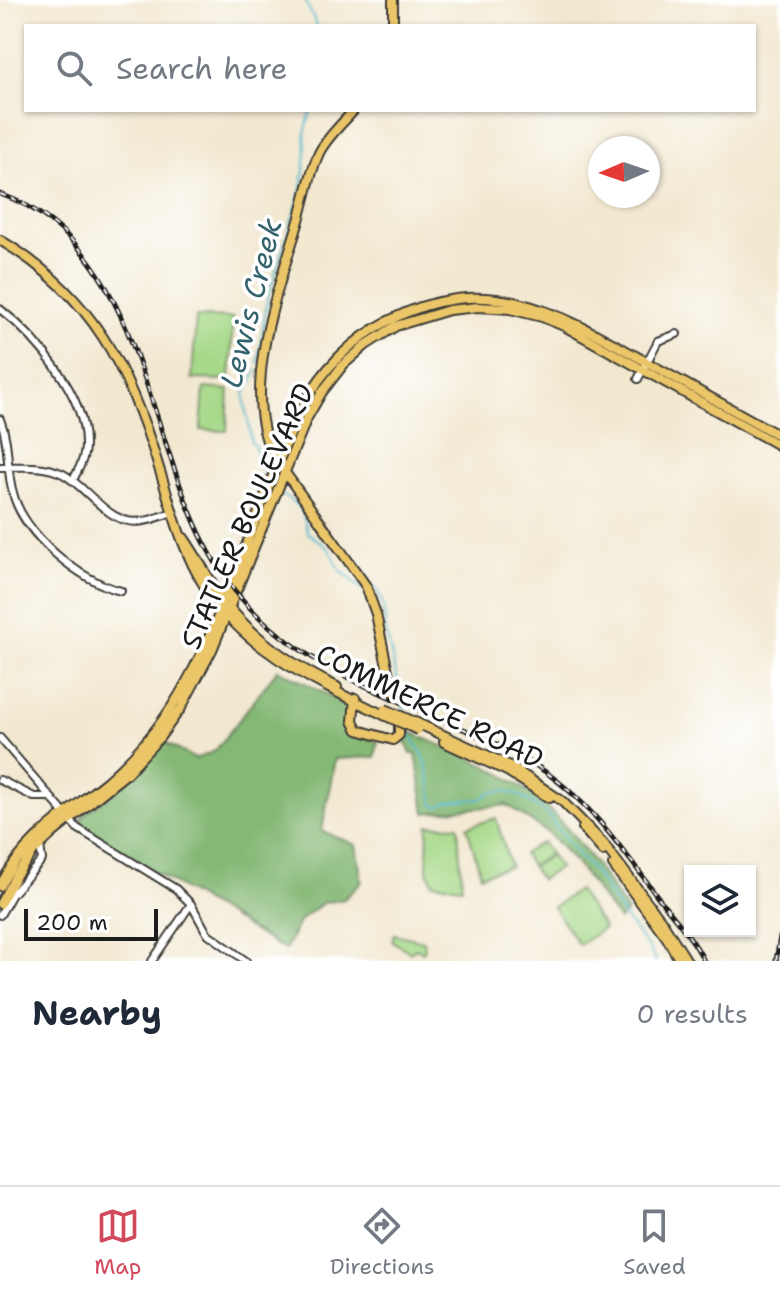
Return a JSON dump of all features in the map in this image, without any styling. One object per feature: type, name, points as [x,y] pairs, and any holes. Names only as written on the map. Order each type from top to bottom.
[{"type":"main road","points":[[393,0],[393,24]]},
{"type":"main road","points":[[279,464],[269,447],[262,424],[260,396],[272,308],[316,160],[327,141],[352,112]]},
{"type":"main road","name":"COMMERCE ROAD","points":[[0,240],[32,260],[59,283],[106,338],[133,393],[180,532],[225,607],[252,639],[283,663],[355,698],[391,705],[418,727],[515,776],[565,811],[603,851],[667,938],[680,961]]},
{"type":"main road","name":"STATLER BOULEVARD","points":[[281,475],[279,464],[307,399],[342,355],[384,323],[410,311],[437,303],[483,298],[534,305],[570,319],[780,446]]},
{"type":"main road","name":"STATLER BOULEVARD","points":[[0,886],[31,842],[122,778],[169,726],[200,675],[272,495],[313,407],[343,365],[388,331],[429,314],[478,307],[530,313],[564,326],[780,436]]},
{"type":"main road","points":[[269,447],[286,447]]},
{"type":"main road","points":[[281,475],[367,588],[378,621],[391,705]]},
{"type":"main road","points":[[272,495],[292,487]]},
{"type":"main road","points":[[355,698],[353,721],[358,730],[393,740],[399,735],[399,726]]},
{"type":"main road","name":"COMMERCE ROAD","points":[[418,727],[510,766],[562,801],[603,843],[661,920],[687,961]]},
{"type":"main road","name":"STATLER BOULEVARD","points":[[0,904],[21,868],[67,817]]},
{"type":"street","points":[[0,309],[48,357],[77,409],[86,446],[73,480]]},
{"type":"street","points":[[638,379],[658,341],[677,334]]},
{"type":"street","points":[[0,419],[7,443],[11,487],[17,506],[32,530],[68,562],[109,589],[121,591]]},
{"type":"street","points":[[0,467],[55,471],[73,480],[106,510],[123,520],[143,521],[173,512]]},
{"type":"street","points":[[0,738],[81,832],[176,889],[191,904],[207,933],[246,961]]},
{"type":"street","points":[[0,780],[34,797],[50,797]]},
{"type":"street","points":[[0,915],[12,894],[42,860],[40,845]]},
{"type":"street","points":[[152,961],[191,904]]},
{"type":"green space","points":[[196,317],[233,318],[230,380],[192,379]]},
{"type":"green space","points":[[204,388],[229,390],[227,431],[201,430]]},
{"type":"green space","points":[[278,669],[348,705],[348,731],[378,742],[375,757],[335,759],[322,831],[356,845],[362,881],[344,899],[323,903],[300,920],[285,950],[83,829],[80,822],[84,815],[136,773],[164,742],[195,759],[215,751]]},
{"type":"green space","points":[[406,730],[486,766],[511,780],[546,807],[603,875],[627,912],[619,920],[575,862],[548,833],[507,805],[425,813],[416,754],[411,754],[403,735]]},
{"type":"green space","points":[[496,818],[510,866],[481,875],[467,827]]},
{"type":"green space","points":[[428,825],[458,826],[462,887],[433,883],[427,870]]},
{"type":"green space","points":[[542,842],[550,854],[531,866],[523,854]]},
{"type":"green space","points":[[551,855],[559,868],[540,880],[532,867]]},
{"type":"green space","points":[[578,890],[604,928],[579,945],[553,907]]},
{"type":"green space","points":[[394,934],[424,941],[425,949],[423,952],[416,948],[410,952],[392,941]]},
{"type":"waterway","name":"Lewis Creek","points":[[305,0],[316,24]]},
{"type":"waterway","name":"Lewis Creek","points":[[258,364],[267,300],[302,187],[305,134],[310,112]]},
{"type":"waterway","name":"Lewis Creek","points":[[257,370],[246,391],[245,406],[250,440],[267,482]]},
{"type":"waterway","name":"Lewis Creek","points":[[281,494],[300,508],[307,532],[329,549],[340,570],[363,590]]},
{"type":"waterway","name":"Lewis Creek","points":[[369,587],[376,588],[383,604],[405,714]]},
{"type":"waterway","name":"Lewis Creek","points":[[410,731],[425,760],[434,805],[438,807],[447,802],[481,799],[491,792],[505,791],[519,795],[546,813],[595,873],[656,961]]},
{"type":"railway","points":[[0,194],[52,222],[90,263],[119,313],[142,369],[181,487],[204,542],[235,591],[264,622],[331,669],[520,756],[562,784],[613,837],[689,936],[704,961]]},
{"type":"railway","points":[[776,961],[780,937]]}]
